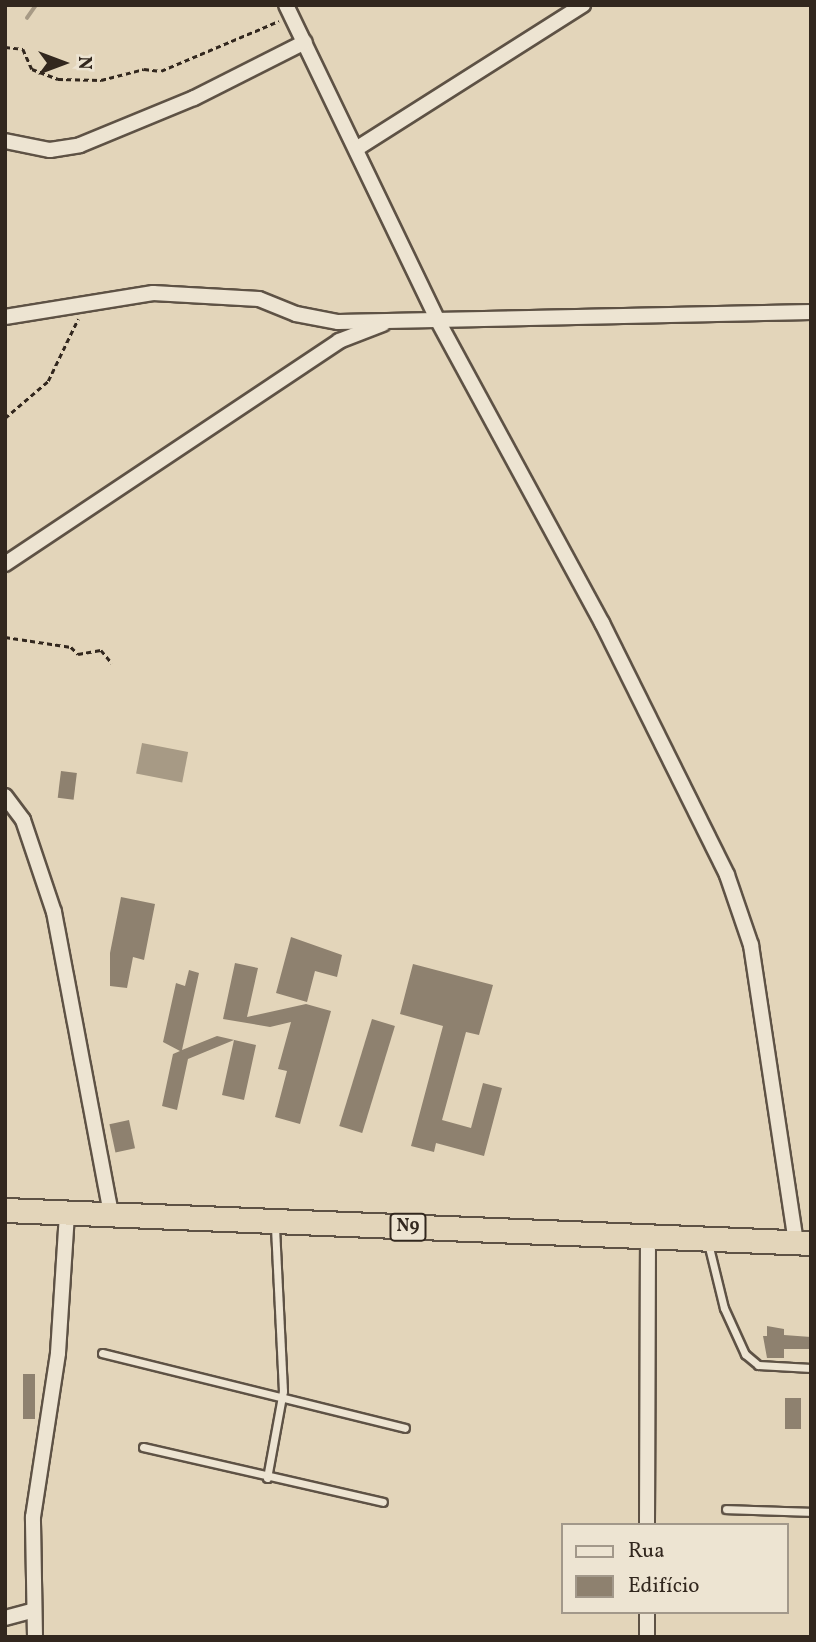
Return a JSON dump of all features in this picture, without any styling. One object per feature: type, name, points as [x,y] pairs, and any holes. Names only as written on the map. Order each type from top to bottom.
[{"type":"highway","name":"N9","points":[[5,1210],[803,1243]]},
{"type":"street","points":[[356,149],[583,5]]},
{"type":"street","points":[[289,10],[438,321],[602,623],[727,875],[751,945],[803,1243]]},
{"type":"street","points":[[5,141],[50,150],[80,145],[194,98],[305,42]]},
{"type":"street","points":[[5,317],[153,293],[248,298],[310,318],[390,321],[811,312]]},
{"type":"street","points":[[5,564],[339,341],[390,321]]},
{"type":"street","points":[[5,796],[23,820],[54,912],[110,1214]]},
{"type":"street","points":[[35,1637],[33,1517],[58,1353],[67,1212]]},
{"type":"street","points":[[647,1523],[648,1237]]},
{"type":"street","points":[[5,1618],[34,1610]]},
{"type":"street","points":[[647,1614],[647,1637]]},
{"type":"lane","points":[[267,1478],[282,1398],[281,1289],[275,1221]]},
{"type":"lane","points":[[707,1239],[724,1308],[745,1354],[758,1365],[811,1368]]},
{"type":"lane","points":[[102,1353],[404,1428]]},
{"type":"lane","points":[[143,1447],[267,1478],[383,1502]]},
{"type":"lane","points":[[726,1509],[811,1512]]},
{"type":"path","points":[[5,47],[23,49],[32,69],[58,79],[101,80],[144,69],[161,71],[289,10]]},
{"type":"path","points":[[5,418],[48,381],[82,313],[94,301]]},
{"type":"path","points":[[5,637],[71,647],[78,654],[101,650],[111,663]]},
{"type":"shaded area","points":[[142,743],[188,752],[182,782],[136,773]]},
{"type":"building","points":[[61,771],[77,773],[74,800],[58,798]]},
{"type":"building","points":[[121,897],[155,904],[144,960],[133,957],[127,988],[110,986],[110,953]]},
{"type":"building","points":[[291,937],[342,955],[337,977],[315,971],[307,1002],[276,993]]},
{"type":"building","points":[[235,963],[258,968],[247,1017],[306,1004],[331,1011],[300,1124],[275,1117],[287,1071],[278,1069],[291,1022],[270,1027],[223,1019]]},
{"type":"building","points":[[413,964],[493,985],[479,1035],[466,1032],[442,1120],[471,1128],[483,1083],[502,1088],[484,1156],[436,1143],[434,1152],[411,1146],[443,1026],[400,1014]]},
{"type":"building","points":[[189,970],[199,973],[182,1050],[217,1036],[256,1045],[244,1100],[222,1095],[234,1040],[188,1059],[177,1110],[162,1106],[173,1054],[180,1051],[163,1042],[176,983],[185,986]]},
{"type":"building","points":[[372,1019],[395,1026],[362,1133],[339,1126]]},
{"type":"building","points":[[129,1120],[135,1148],[115,1153],[109,1124]]},
{"type":"building","points":[[767,1326],[784,1329],[784,1335],[811,1337],[811,1349],[784,1349],[784,1358],[767,1358],[763,1336],[767,1336]]},
{"type":"building","points":[[23,1374],[35,1374],[35,1419],[23,1419]]},
{"type":"building","points":[[785,1398],[801,1398],[801,1429],[785,1429]]},
{"type":"waterway","points":[[27,18],[36,5]]}]
